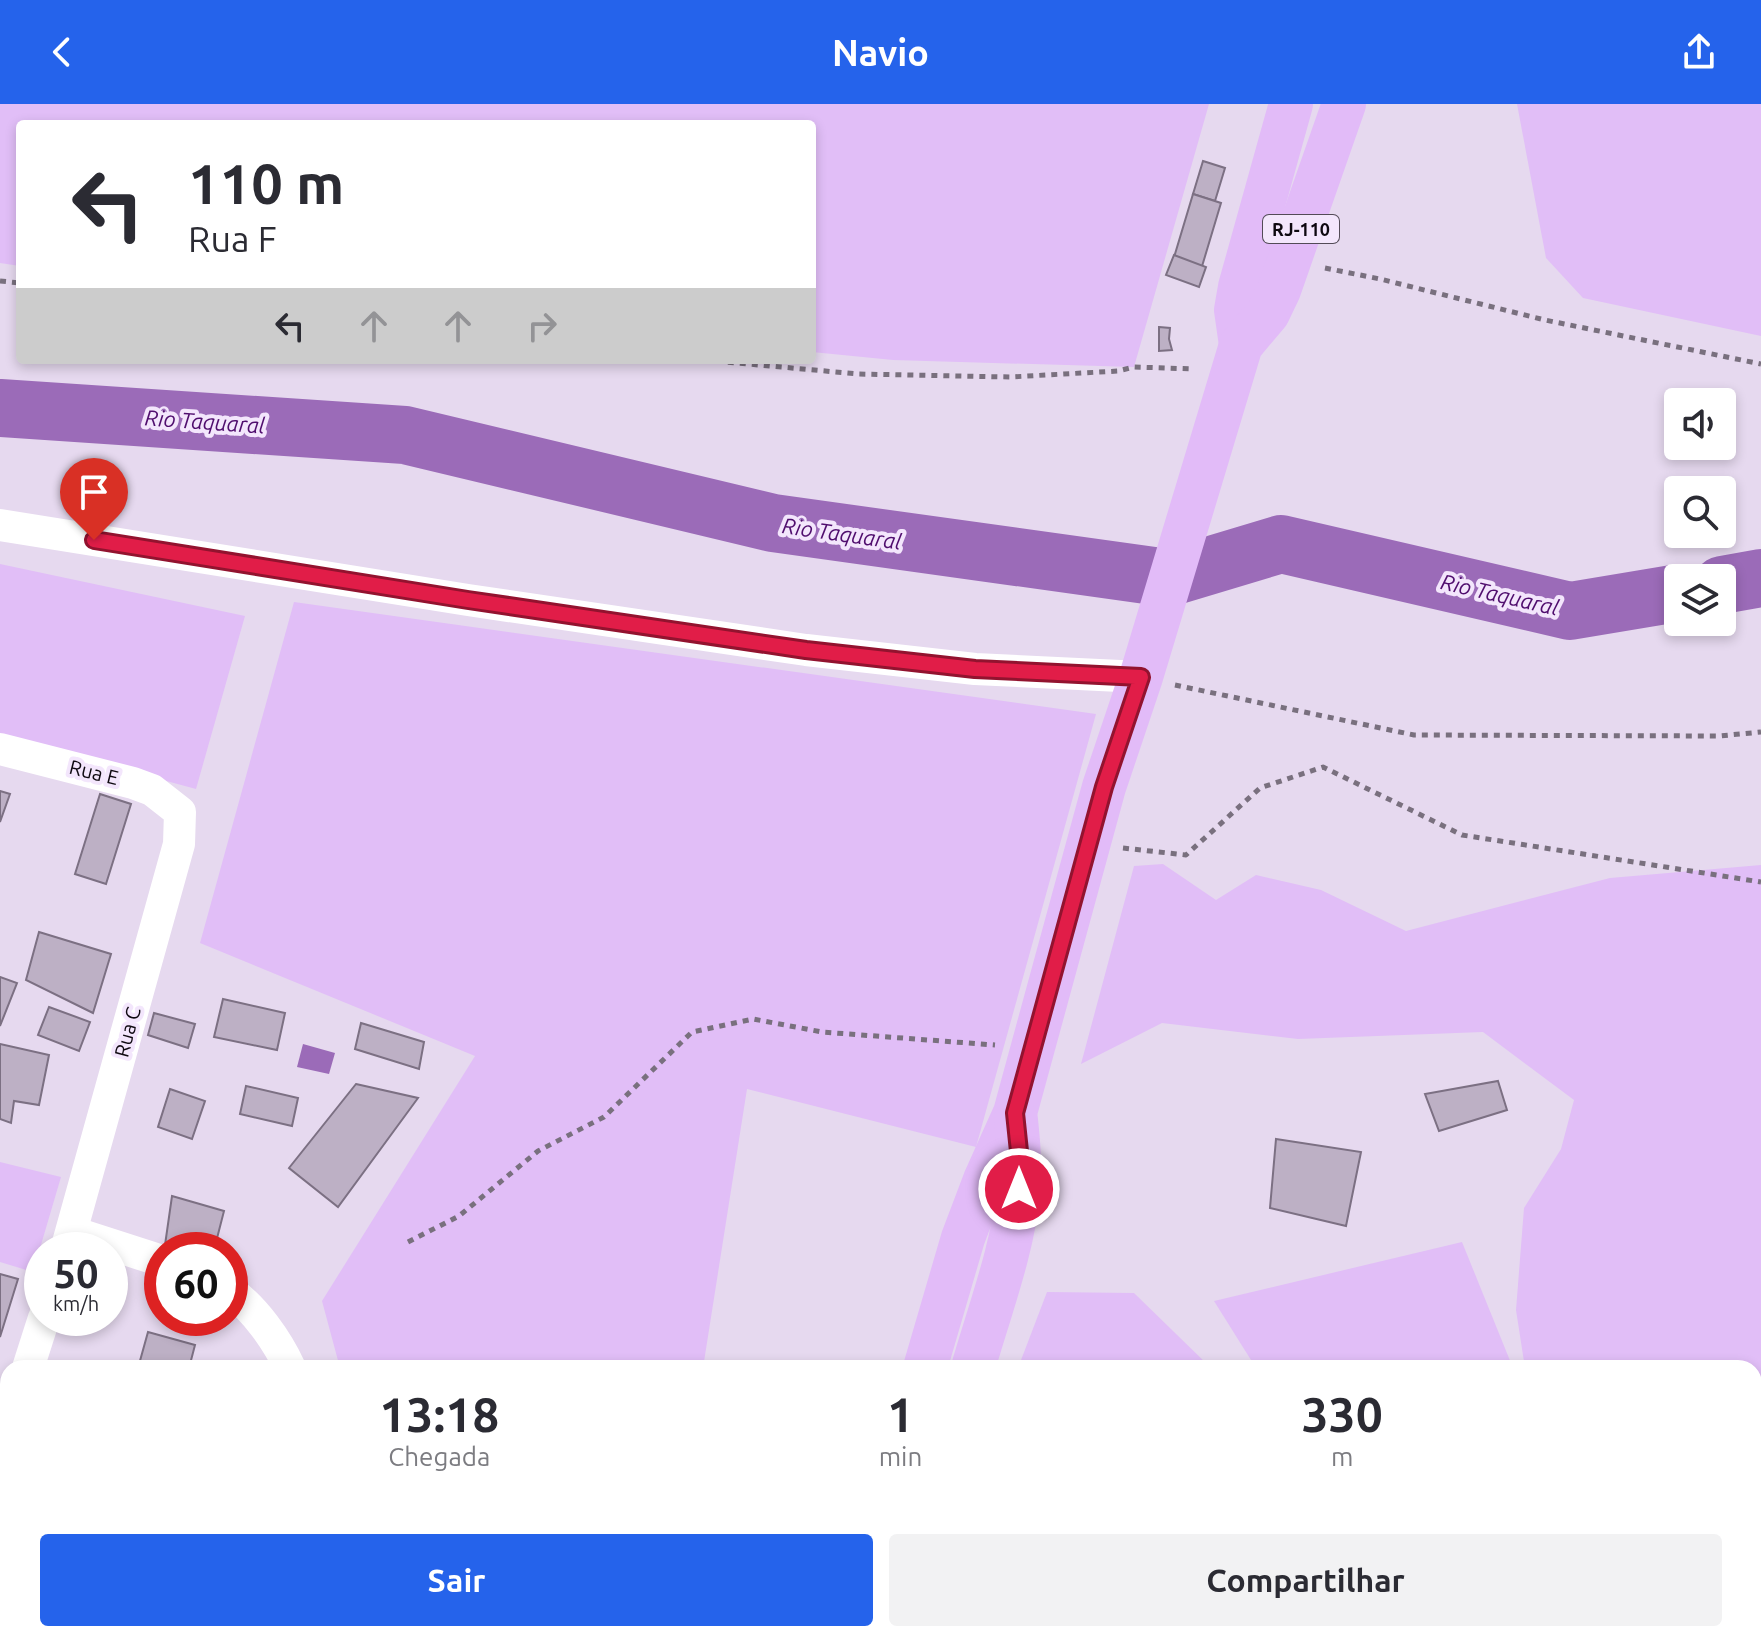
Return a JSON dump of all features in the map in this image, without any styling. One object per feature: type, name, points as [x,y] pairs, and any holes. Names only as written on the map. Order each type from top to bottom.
[{"type":"main road","name":"RJ-110","points":[[1241,345],[1236,310],[1240,287],[1291,104]]},
{"type":"main road","name":"RJ-110","points":[[975,1360],[1010,1238],[1002,1184],[1015,1113],[1104,787],[1143,671],[1241,345],[1268,313],[1290,261],[1344,104]]},
{"type":"main road","name":"RJ-110","points":[[927,1360],[963,1238],[1002,1184]]},
{"type":"street","points":[[0,525],[806,650],[975,669],[1143,671]]},
{"type":"street","name":"Rua E","points":[[0,749],[133,783],[152,790],[180,812]]},
{"type":"street","name":"Rua C","points":[[71,1232],[179,844],[180,812]]},
{"type":"street","points":[[248,1305],[286,1360]]},
{"type":"street","points":[[31,1360],[38,1336]]},
{"type":"path","points":[[1290,261],[1380,279],[1545,320],[1761,364]]},
{"type":"path","points":[[748,364],[858,374],[1010,377],[1118,371],[1134,367],[1192,370],[1241,345]]},
{"type":"path","points":[[1143,671],[1414,735],[1719,736],[1761,732]]},
{"type":"path","points":[[1089,844],[1186,855],[1260,788],[1323,767],[1462,835],[1761,882]]},
{"type":"path","points":[[408,1242],[459,1216],[538,1151],[604,1117],[692,1032],[753,1019],[822,1032],[997,1046],[1038,1031]]},
{"type":"shaded area","points":[[0,104],[1209,104],[1134,367],[893,360],[816,352],[816,120],[16,120],[16,265],[0,263]]},
{"type":"shaded area","points":[[1517,104],[1761,104],[1761,336],[1583,298],[1546,258]]},
{"type":"shaded area","points":[[0,564],[245,616],[196,789],[0,736]]},
{"type":"shaded area","points":[[294,602],[1096,714],[976,1147],[747,1089],[704,1360],[338,1360],[322,1301],[475,1056],[200,943]]},
{"type":"shaded area","points":[[1163,864],[1216,900],[1256,875],[1321,890],[1406,931],[1610,878],[1761,865],[1761,1360],[1524,1360],[1516,1310],[1524,1208],[1561,1149],[1574,1100],[1483,1032],[1298,1039],[1162,1023],[1081,1064],[1134,866]]},
{"type":"shaded area","points":[[303,1044],[335,1053],[329,1074],[297,1067]]},
{"type":"shaded area","points":[[0,1162],[61,1177],[45,1232],[24,1232],[24,1269],[0,1262]]},
{"type":"shaded area","points":[[1462,1242],[1510,1360],[1251,1360],[1214,1301]]},
{"type":"shaded area","points":[[1047,1292],[1134,1293],[1203,1360],[1021,1360]]},
{"type":"building","points":[[1203,161],[1225,168],[1215,201],[1193,194]]},
{"type":"building","points":[[1193,194],[1221,203],[1200,273],[1172,264]]},
{"type":"building","points":[[1174,255],[1206,267],[1199,287],[1166,275]]},
{"type":"building","points":[[1159,327],[1170,328],[1172,350],[1159,351]]},
{"type":"building","points":[[0,791],[10,794],[0,822]]},
{"type":"building","points":[[100,794],[131,804],[106,884],[75,874]]},
{"type":"building","points":[[39,932],[111,954],[93,1013],[26,980]]},
{"type":"building","points":[[0,977],[17,983],[0,1026]]},
{"type":"building","points":[[223,999],[285,1013],[277,1050],[214,1037]]},
{"type":"building","points":[[49,1007],[90,1022],[79,1051],[38,1035]]},
{"type":"building","points":[[154,1013],[195,1024],[188,1048],[148,1035]]},
{"type":"building","points":[[361,1023],[424,1042],[419,1069],[355,1049]]},
{"type":"building","points":[[0,1044],[49,1055],[39,1105],[14,1101],[11,1123],[0,1119]]},
{"type":"building","points":[[1498,1081],[1507,1110],[1439,1131],[1425,1094]]},
{"type":"building","points":[[356,1084],[418,1098],[338,1207],[289,1168]]},
{"type":"building","points":[[246,1086],[298,1098],[292,1126],[240,1114]]},
{"type":"building","points":[[170,1089],[205,1101],[192,1139],[158,1127]]},
{"type":"building","points":[[1276,1139],[1361,1152],[1346,1226],[1270,1208]]},
{"type":"building","points":[[172,1196],[224,1211],[219,1232],[167,1232]]},
{"type":"building","points":[[0,1274],[18,1279],[0,1337]]},
{"type":"building","points":[[147,1336],[162,1336],[195,1345],[191,1360],[140,1360]]},
{"type":"waterway","name":"Rio Taquaral","points":[[0,408],[405,435],[773,523],[1168,578],[1281,544],[1570,611],[1664,595]]},
{"type":"waterway","name":"Rio Taquaral","points":[[1736,582],[1761,578]]},
{"type":"route","points":[[94,540],[806,650],[975,669],[1141,677],[1104,787],[1015,1113],[1020,1161],[1019,1189]]}]
